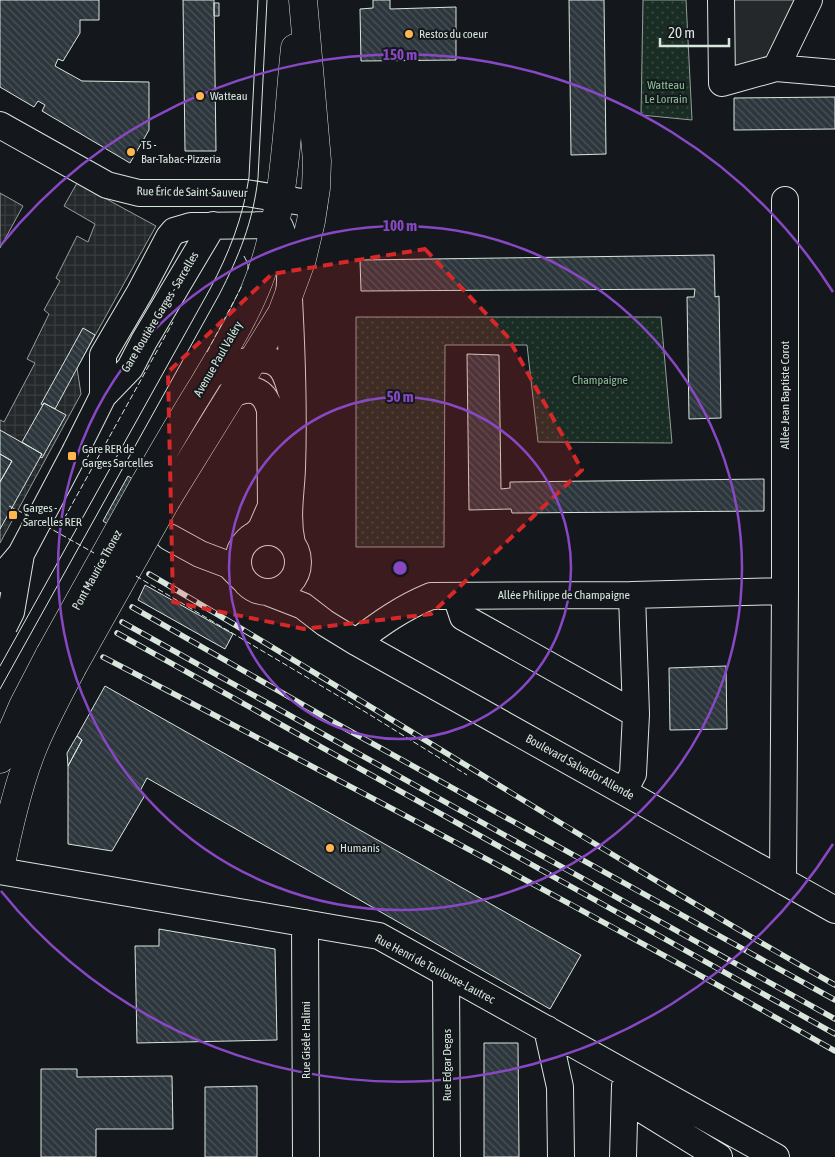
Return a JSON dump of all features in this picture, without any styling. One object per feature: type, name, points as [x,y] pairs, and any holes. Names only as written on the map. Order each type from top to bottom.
[{"type":"main road","name":"Avenue Paul Valéry","points":[[167,499],[245,378],[282,313],[302,259],[314,204],[316,161],[301,0]]},
{"type":"main road","name":"Avenue Paul Valéry","points":[[144,485],[243,316],[260,278],[276,212],[301,0]]},
{"type":"main road","name":"Pont Maurice Thorez","points":[[61,661],[144,485]]},
{"type":"main road","name":"Pont Maurice Thorez","points":[[61,661],[167,499]]},
{"type":"main road","points":[[0,759],[23,706],[61,661]]},
{"type":"main road","points":[[0,870],[11,819],[32,750],[45,720],[61,661]]},
{"type":"street","points":[[721,0],[722,83],[776,68],[835,73]]},
{"type":"street","points":[[776,68],[809,0]]},
{"type":"street","name":"Rue Éric de Saint-Sauveur","points":[[0,125],[107,185],[139,193],[224,192],[257,194],[276,212]]},
{"type":"street","name":"Allée Jean Baptiste Corot","points":[[783,881],[785,200]]},
{"type":"street","points":[[276,212],[314,204]]},
{"type":"street","points":[[276,212],[291,223],[302,259]]},
{"type":"street","name":"Gare Routière Garges - Sarcelles","points":[[0,579],[21,554],[104,396],[130,368],[144,341],[213,226],[276,212]]},
{"type":"street","name":"Avenue Paul Valéry","points":[[276,212],[288,254],[290,279],[292,477],[288,515],[295,556]]},
{"type":"street","points":[[244,579],[240,571],[239,557],[245,544],[261,529],[271,506],[270,410],[268,402],[245,378],[236,355],[260,304],[260,278]]},
{"type":"street","points":[[207,378],[216,371],[245,378],[271,360],[281,367],[286,375],[292,399]]},
{"type":"street","points":[[172,532],[207,544],[230,544],[252,537],[269,532],[276,533],[295,556],[293,580],[278,591],[267,592],[252,588],[229,565],[200,554],[172,532]]},
{"type":"street","name":"Gare Routière Garges - Sarcelles","points":[[2,629],[11,612],[21,554]]},
{"type":"street","name":"Boulevard Salvador Allende","points":[[295,556],[300,586],[307,600],[325,623]]},
{"type":"street","name":"Allée Philippe de Champaigne","points":[[356,642],[381,622],[408,605],[431,596],[632,595],[785,591]]},
{"type":"street","name":"Boulevard Salvador Allende","points":[[267,592],[303,606],[325,623],[356,642],[835,910]]},
{"type":"street","points":[[624,792],[634,774],[636,714],[632,595]]},
{"type":"street","points":[[456,596],[463,617],[636,714]]},
{"type":"street","name":"Rue Henri de Toulouse-Lautrec","points":[[0,870],[379,936],[776,1157]]},
{"type":"street","name":"Rue Gisèle Halimi","points":[[305,924],[306,1157]]},
{"type":"street","name":"Rue Edgar Degas","points":[[446,974],[447,1157]]},
{"type":"street","points":[[547,1028],[560,1087],[561,1157]]},
{"type":"street","points":[[624,1157],[625,1072]]},
{"type":"street","points":[[625,1099],[719,1157]]},
{"type":"highlighted area","points":[[425,249],[507,336],[582,470],[431,614],[304,629],[173,602],[168,372],[272,274]]},
{"type":"green space","name":"Watteau Le Lorrain","points":[[643,0],[686,0],[692,120],[641,115]]},
{"type":"green space","name":"Champaigne","points":[[356,317],[661,317],[672,443],[538,442],[527,345],[445,345],[444,547],[356,547]]},
{"type":"shaded area","points":[[721,0],[809,0],[776,68],[722,83]]},
{"type":"shaded area","points":[[77,183],[156,226],[77,368],[81,394],[0,543],[0,420],[4,422],[35,363],[27,359],[49,314],[44,310],[60,281],[56,278],[77,236],[88,242],[95,224],[64,206]]},
{"type":"shaded area","points":[[0,193],[23,206],[0,248]]},
{"type":"building","points":[[0,0],[99,0],[99,20],[80,20],[80,33],[63,61],[58,59],[55,66],[82,81],[149,82],[149,130],[130,163],[42,111],[45,105],[38,101],[34,107],[0,87]]},
{"type":"building","name":"Watteau","points":[[183,0],[214,0],[216,151],[185,151]]},
{"type":"building","name":"Restos du coeur","points":[[373,0],[390,0],[390,9],[456,7],[456,60],[361,61],[360,9],[373,8]]},
{"type":"building","points":[[569,0],[604,0],[606,154],[571,155]]},
{"type":"building","points":[[214,3],[219,3],[219,16],[214,16]]},
{"type":"building","points":[[835,97],[835,129],[734,130],[734,98]]},
{"type":"building","points":[[714,255],[715,297],[719,296],[721,418],[689,419],[687,297],[694,297],[695,289],[361,291],[360,260]]},
{"type":"building","points":[[83,328],[95,335],[55,409],[44,403],[43,405],[41,404]]},
{"type":"building","points":[[467,354],[499,355],[501,489],[510,488],[510,482],[764,479],[764,511],[512,513],[511,509],[469,510]]},
{"type":"building","points":[[44,403],[66,415],[42,458],[40,457],[42,454],[22,442]]},
{"type":"building","points":[[0,430],[42,454],[0,529],[0,482],[12,461],[0,454]]},
{"type":"building","points":[[0,454],[12,461],[0,482]]},
{"type":"building","points":[[128,476],[134,480],[109,525],[103,521]]},
{"type":"building","points":[[145,585],[233,634],[225,649],[138,600]]},
{"type":"building","points":[[726,666],[727,729],[670,730],[669,668]]},
{"type":"building","name":"Humanis","points":[[105,686],[581,955],[550,1009],[147,778],[140,791],[145,795],[112,851],[68,844],[68,766],[82,740],[77,736]]},
{"type":"building","points":[[77,736],[82,740],[68,766],[67,753]]},
{"type":"building","points":[[159,929],[275,949],[277,1040],[137,1043],[135,946],[159,946]]},
{"type":"building","points":[[484,1043],[518,1043],[519,1157],[484,1157]]},
{"type":"building","points":[[41,1069],[77,1069],[77,1077],[172,1076],[173,1129],[96,1129],[96,1157],[41,1157]]},
{"type":"building","points":[[257,1086],[257,1157],[205,1157],[205,1087]]},
{"type":"tram line","points":[[0,666],[210,289],[229,249],[243,207],[249,177],[258,0]]},
{"type":"tram line","points":[[0,689],[219,295],[239,252],[253,209],[258,178],[267,0]]},
{"type":"railway","points":[[149,574],[321,676],[662,884],[835,985]]},
{"type":"railway","points":[[132,607],[321,715],[835,1000]]},
{"type":"railway","points":[[122,622],[835,1019]]},
{"type":"railway","points":[[117,633],[835,1034]]},
{"type":"railway","points":[[103,657],[471,851],[835,1051]]},
{"type":"fence","points":[[244,256],[248,264],[248,270]]},
{"type":"fence","points":[[207,352],[243,284]]},
{"type":"fence","points":[[60,526],[173,322]]},
{"type":"fence","points":[[9,506],[29,516]]},
{"type":"fence","points":[[46,526],[94,553]]},
{"type":"fence","points":[[136,576],[367,713],[467,775]]},
{"type":"place","name":"Restos du coeur","points":[[409,34]]},
{"type":"place","name":"Watteau","points":[[200,96]]},
{"type":"place","name":"T5 - Bar-Tabac-Pizzeria","points":[[131,152]]},
{"type":"place","name":"Gare RER de Garges Sarcelles","points":[[72,456]]},
{"type":"place","name":"Garges - Sarcelles RER","points":[[13,515]]},
{"type":"place","name":"Humanis","points":[[330,848]]}]
